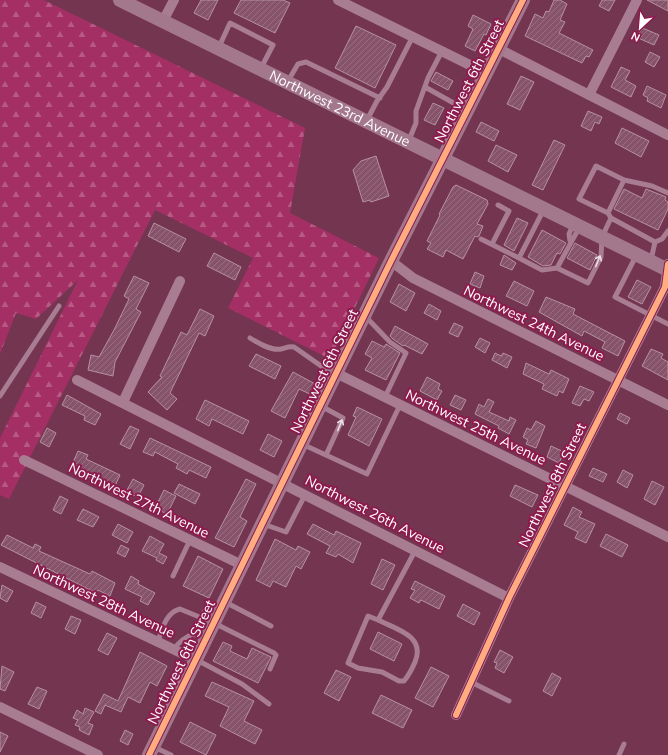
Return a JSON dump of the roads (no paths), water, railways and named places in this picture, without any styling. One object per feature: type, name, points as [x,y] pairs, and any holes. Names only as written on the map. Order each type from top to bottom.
[{"type":"main road","name":"Northwest 6th Street","points":[[151,751],[196,660],[199,637],[208,620],[222,605],[391,261],[523,0]]},
{"type":"main road","name":"Northwest 23rd Avenue","points":[[128,2],[163,21],[650,261],[668,268]]},
{"type":"street","points":[[163,21],[174,0]]},
{"type":"street","points":[[338,0],[355,4],[412,36],[486,73]]},
{"type":"street","points":[[589,95],[637,0]]},
{"type":"street","points":[[499,49],[668,135]]},
{"type":"street","name":"Northwest 24th Avenue","points":[[391,261],[413,278],[668,405]]},
{"type":"street","name":"Northwest 8th Street","points":[[456,716],[470,681],[509,598],[617,380],[665,287],[668,268]]},
{"type":"street","points":[[123,402],[180,281]]},
{"type":"street","name":"Northwest 25th Avenue","points":[[336,373],[668,537]]},
{"type":"street","name":"Northwest 26th Avenue","points":[[78,380],[509,598]]},
{"type":"street","name":"Northwest 27th Avenue","points":[[24,460],[242,565]]},
{"type":"street","name":"Northwest 28th Avenue","points":[[0,567],[196,660]]},
{"type":"street","points":[[0,707],[98,755]]},
{"type":"lane","points":[[218,48],[230,24],[237,27],[273,45],[261,69]]},
{"type":"lane","points":[[367,121],[387,87],[412,36]]},
{"type":"lane","points":[[408,141],[416,123],[416,111],[424,87],[442,51]]},
{"type":"lane","points":[[288,82],[298,64],[306,62],[380,98]]},
{"type":"lane","points":[[424,87],[467,111]]},
{"type":"lane","points":[[654,242],[580,199],[596,166],[624,180],[652,186],[668,193]]},
{"type":"lane","points":[[481,239],[542,270],[556,268],[588,283],[601,257],[602,237],[609,215],[624,180]]},
{"type":"lane","points":[[492,244],[509,211],[498,205]]},
{"type":"lane","points":[[519,258],[544,208]]},
{"type":"lane","points":[[556,268],[570,241],[569,234],[577,225]]},
{"type":"lane","points":[[654,242],[662,239],[668,231]]},
{"type":"lane","points":[[650,261],[654,242]]},
{"type":"lane","points":[[637,254],[616,297],[668,324]]},
{"type":"lane","points":[[0,396],[59,306]]},
{"type":"lane","points":[[364,316],[390,342],[406,352],[386,398]]},
{"type":"lane","points":[[250,338],[264,346],[280,350],[289,346],[294,347],[324,368],[336,373]]},
{"type":"lane","points":[[302,443],[367,474],[400,405]]},
{"type":"lane","points":[[320,406],[343,418],[326,455]]},
{"type":"lane","points":[[262,524],[286,532],[305,495]]},
{"type":"lane","points":[[173,576],[190,540]]},
{"type":"lane","points":[[378,620],[415,551]]},
{"type":"lane","points":[[222,605],[271,626]]},
{"type":"lane","points":[[158,641],[167,618],[174,611],[180,609],[208,620],[274,653],[276,655],[276,659],[270,669]]},
{"type":"lane","points":[[368,616],[378,620],[404,633],[415,641],[418,647],[415,662],[404,681],[399,681],[382,672],[358,668],[348,663],[368,616]]},
{"type":"lane","points":[[174,649],[181,641],[199,637]]},
{"type":"lane","points":[[196,660],[242,684],[269,704]]},
{"type":"lane","points":[[470,681],[509,701]]},
{"type":"lane","points":[[619,755],[624,744]]},
{"type":"lane","points":[[151,751],[171,755]]}]
